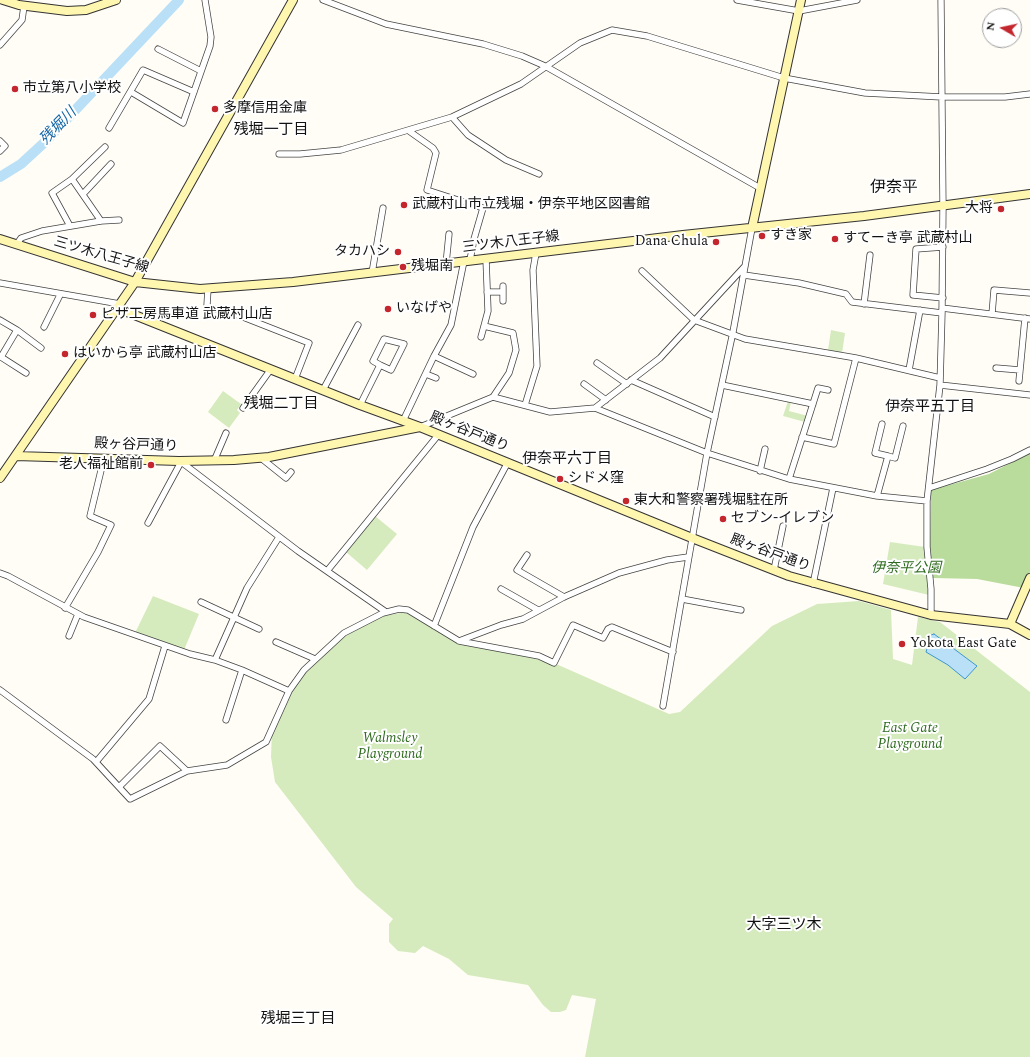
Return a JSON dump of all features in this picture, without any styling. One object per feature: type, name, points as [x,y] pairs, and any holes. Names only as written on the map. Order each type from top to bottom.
[{"type":"street","points":[[3,0],[24,6],[59,11],[76,11],[94,8],[116,0]]},
{"type":"street","points":[[131,92],[183,123],[211,42],[205,0]]},
{"type":"street","points":[[0,478],[135,282],[293,0]]},
{"type":"street","points":[[323,0],[386,24],[483,44],[522,56],[545,66],[760,188]]},
{"type":"street","points":[[737,0],[799,10],[857,0]]},
{"type":"street","points":[[663,706],[707,453],[733,332],[760,188],[801,0]]},
{"type":"street","points":[[931,615],[931,589],[927,547],[927,501],[940,385],[943,298],[941,0]]},
{"type":"street","points":[[0,45],[22,20],[24,6]]},
{"type":"street","points":[[279,154],[341,150],[452,117],[521,84],[580,43],[612,30],[647,36],[784,78],[865,93],[942,97],[1005,97],[1030,94]]},
{"type":"street","points":[[158,49],[201,71]]},
{"type":"street","points":[[109,128],[143,70],[194,92]]},
{"type":"street","points":[[452,117],[468,135],[500,156],[539,174]]},
{"type":"street","points":[[403,421],[434,356],[451,325],[467,261],[483,208],[427,190],[436,153],[433,148],[409,131]]},
{"type":"street","points":[[0,140],[5,146],[0,151]]},
{"type":"street","points":[[70,226],[52,193],[72,179],[105,147]]},
{"type":"street","points":[[83,194],[111,164]]},
{"type":"street","points":[[72,179],[101,221]]},
{"type":"street","name":"三ツ木八王子線","points":[[0,239],[135,282],[179,288],[208,288],[293,282],[372,273],[943,206],[1030,194]]},
{"type":"street","points":[[372,273],[383,208]]},
{"type":"street","points":[[17,244],[21,238],[30,235],[70,226],[119,220]]},
{"type":"street","points":[[446,264],[449,234]]},
{"type":"street","points":[[943,247],[916,249],[913,295],[943,298]]},
{"type":"street","points":[[525,406],[537,366],[533,270],[536,253]]},
{"type":"street","points":[[864,304],[870,255]]},
{"type":"street","points":[[481,337],[488,312],[486,259]]},
{"type":"street","points":[[596,408],[660,358],[745,265]]},
{"type":"street","points":[[642,271],[694,320],[733,332],[745,339],[856,358],[940,378]]},
{"type":"street","points":[[744,275],[799,283],[846,294],[852,302],[864,304],[920,310],[992,314],[1028,318],[1019,381]]},
{"type":"street","points":[[0,283],[118,306],[294,379],[420,427],[493,397],[509,372],[516,350],[513,333],[484,326]]},
{"type":"street","points":[[208,288],[207,305],[211,309],[225,310],[309,342],[294,379]]},
{"type":"street","points":[[487,292],[503,289],[503,301]]},
{"type":"street","points":[[992,314],[994,290],[1030,293]]},
{"type":"street","points":[[44,327],[60,295]]},
{"type":"street","points":[[909,370],[920,310]]},
{"type":"street","points":[[0,320],[17,330],[41,348]]},
{"type":"street","points":[[323,390],[358,324]]},
{"type":"street","points":[[17,330],[1,357],[26,372]]},
{"type":"street","points":[[384,340],[404,344],[391,370],[380,365],[373,361],[384,340]]},
{"type":"street","points":[[434,356],[473,374]]},
{"type":"street","points":[[802,437],[834,444],[856,358]]},
{"type":"street","points":[[597,363],[629,382],[715,417]]},
{"type":"street","points":[[360,405],[380,365]]},
{"type":"street","points":[[996,368],[1020,370]]},
{"type":"street","points":[[243,408],[271,369]]},
{"type":"street","points":[[426,374],[436,378]]},
{"type":"street","points":[[584,384],[606,400]]},
{"type":"street","points":[[722,385],[813,404]]},
{"type":"street","points":[[940,385],[1030,395]]},
{"type":"street","points":[[789,479],[818,388],[828,390]]},
{"type":"street","points":[[493,397],[550,412],[596,408],[707,453],[760,471],[789,479],[877,496],[927,501]]},
{"type":"street","points":[[882,424],[875,453],[896,458],[903,426]]},
{"type":"street","name":"殿ヶ谷戸通り","points":[[16,456],[180,461],[214,461],[262,458],[420,427],[692,538],[814,584],[931,615],[1010,624],[1030,635]]},
{"type":"street","points":[[214,461],[226,433]]},
{"type":"street","points":[[327,571],[439,434]]},
{"type":"street","points":[[760,471],[765,449]]},
{"type":"street","points":[[929,488],[987,469],[1030,450]]},
{"type":"street","points":[[877,496],[888,456]]},
{"type":"street","points":[[65,608],[98,552],[111,525],[90,516],[104,458]]},
{"type":"street","points":[[262,458],[286,478],[291,472]]},
{"type":"street","points":[[148,523],[180,461],[279,537],[386,612]]},
{"type":"street","points":[[434,626],[473,527],[508,462]]},
{"type":"street","points":[[814,584],[833,488]]},
{"type":"street","points":[[774,570],[783,526]]},
{"type":"street","points":[[215,660],[247,588],[279,537]]},
{"type":"street","points":[[527,555],[517,570],[564,597]]},
{"type":"street","points":[[459,641],[501,625],[523,619],[564,597],[619,573],[667,560],[688,557]]},
{"type":"street","points":[[0,573],[78,614],[165,646],[195,656],[215,660],[242,670],[289,691]]},
{"type":"street","points":[[1010,624],[1029,581]]},
{"type":"street","points":[[501,589],[538,610]]},
{"type":"street","points":[[682,599],[741,610]]},
{"type":"street","points":[[201,602],[258,629]]},
{"type":"street","points":[[0,690],[96,762],[130,799],[187,771],[227,764],[238,760],[266,742],[289,691],[315,659],[344,632],[368,619],[386,612],[399,609],[408,610],[459,641],[539,656],[554,663],[573,626],[602,638],[608,629],[612,627],[673,652]]},
{"type":"street","points":[[69,636],[78,614]]},
{"type":"street","points":[[276,642],[315,659]]},
{"type":"street","points":[[96,762],[149,698],[165,646]]},
{"type":"street","points":[[226,720],[242,670]]},
{"type":"street","points":[[119,787],[160,746],[187,771]]},
{"type":"green space","points":[[831,330],[845,333],[842,353],[828,350]]},
{"type":"green space","points":[[223,391],[241,404],[237,410],[240,413],[229,428],[208,412]]},
{"type":"green space","points":[[788,401],[791,402],[789,411],[808,416],[805,422],[783,416]]},
{"type":"green space","points":[[1030,453],[1030,573],[1024,588],[977,579],[933,578],[930,548],[931,490],[989,474]]},
{"type":"green space","points":[[375,516],[397,534],[367,570],[346,552]]},
{"type":"green space","name":"伊奈平公園","points":[[890,542],[925,547],[929,595],[883,584]]},
{"type":"green space","points":[[153,596],[199,614],[184,650],[135,633]]},
{"type":"green space","points":[[859,601],[891,610],[893,659],[912,665],[918,617],[940,622],[1030,692],[1030,1057],[585,1057],[596,999],[572,995],[566,1010],[551,1012],[543,1005],[528,985],[468,975],[449,959],[423,946],[415,953],[398,951],[389,942],[389,924],[393,919],[356,887],[275,782],[271,757],[272,728],[286,697],[310,664],[368,619],[411,611],[459,641],[554,663],[669,714],[680,712],[772,626],[817,604]]},
{"type":"water","points":[[934,634],[977,666],[965,679],[948,665],[926,652],[931,635]]},
{"type":"waterway","name":"残堀川","points":[[0,177],[21,164],[46,141],[179,0]]},
{"type":"place","name":"市立第八小学校","points":[[15,89]]},
{"type":"place","name":"多摩信用金庫","points":[[215,109]]},
{"type":"place","name":"武蔵村山市立残堀・伊奈平地区図書館","points":[[404,205]]},
{"type":"place","name":"大将","points":[[1001,209]]},
{"type":"place","name":"すき家","points":[[762,236]]},
{"type":"place","name":"すてーき亭 武蔵村山","points":[[835,239]]},
{"type":"place","name":"Dana Chula","points":[[716,242]]},
{"type":"place","name":"タカハシ","points":[[398,252]]},
{"type":"place","name":"残堀南","points":[[403,267]]},
{"type":"place","name":"いなげや","points":[[388,309]]},
{"type":"place","name":"ピザ工房馬車道 武蔵村山店","points":[[93,315]]},
{"type":"place","name":"はいから亭 武蔵村山店","points":[[65,354]]},
{"type":"place","name":"老人福祉館前","points":[[151,465]]},
{"type":"place","name":"シドメ窪","points":[[560,479]]},
{"type":"place","name":"東大和警察署残堀駐在所","points":[[626,501]]},
{"type":"place","name":"セブン-イレブン","points":[[723,519]]},
{"type":"place","name":"Yokota East Gate","points":[[902,644]]},
{"type":"district","name":"残堀一丁目","points":[[271,131]]},
{"type":"district","name":"伊奈平","points":[[894,189]]},
{"type":"district","name":"残堀二丁目","points":[[281,405]]},
{"type":"district","name":"伊奈平五丁目","points":[[930,408]]},
{"type":"district","name":"伊奈平六丁目","points":[[567,460]]},
{"type":"district","name":"大字三ツ木","points":[[784,926]]},
{"type":"district","name":"残堀三丁目","points":[[298,1020]]},
{"type":"park label","name":"East Gate Playground","points":[[910,738]]},
{"type":"park label","name":"Walmsley Playground","points":[[390,748]]}]
